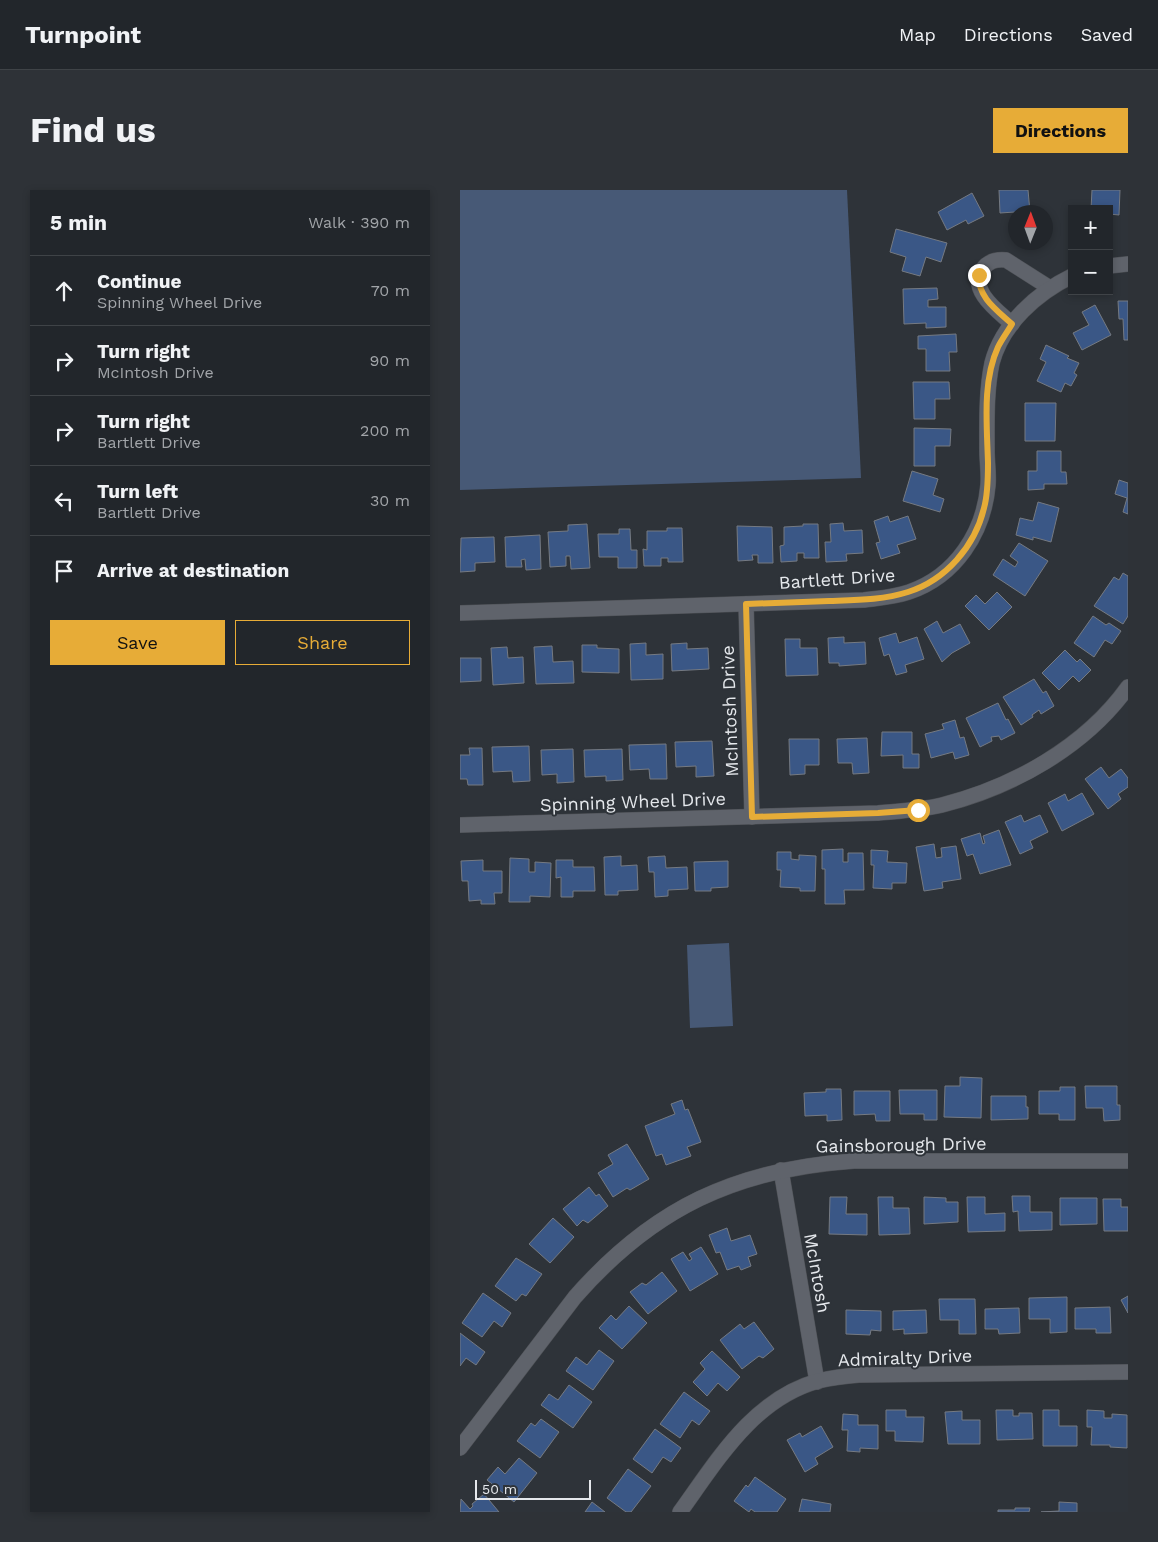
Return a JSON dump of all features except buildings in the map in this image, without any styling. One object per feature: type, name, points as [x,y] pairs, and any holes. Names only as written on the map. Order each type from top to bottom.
[{"type":"street","points":[[1012,324],[990,304],[981,291],[978,284],[979,275],[984,267],[998,259],[1006,260],[1050,288]]},
{"type":"street","points":[[1113,266],[1128,264]]},
{"type":"street","name":"Bartlett Drive","points":[[460,612],[864,600],[887,598],[923,586],[954,564],[973,537],[985,507],[988,483],[987,393],[993,362],[999,346],[1012,324],[1029,304],[1050,288],[1068,278]]},
{"type":"street","name":"McIntosh Drive","points":[[746,604],[752,817]]},
{"type":"street","name":"Spinning Wheel Drive","points":[[460,826],[918,810],[971,796],[1022,775],[1050,759],[1093,725],[1128,687]]},
{"type":"street","name":"Gainsborough Drive","points":[[460,1448],[575,1296],[616,1254],[653,1226],[695,1200],[741,1182],[781,1170],[854,1161],[1128,1161]]},
{"type":"street","name":"McIntosh","points":[[781,1170],[817,1382]]},
{"type":"street","name":"Admiralty Drive","points":[[684,1510],[735,1437],[750,1421],[780,1398],[817,1382],[859,1375],[1128,1372]]},
{"type":"shaded area","points":[[460,190],[847,190],[861,478],[460,490]]},
{"type":"shaded area","points":[[729,943],[733,1026],[690,1028],[687,945]]},
{"type":"route","points":[[918,810],[752,817],[746,604],[887,598],[923,586],[954,564],[966,549],[979,525],[985,507],[988,483],[987,393],[993,362],[999,346],[1012,324],[990,304],[981,291],[978,284],[979,275]]}]
